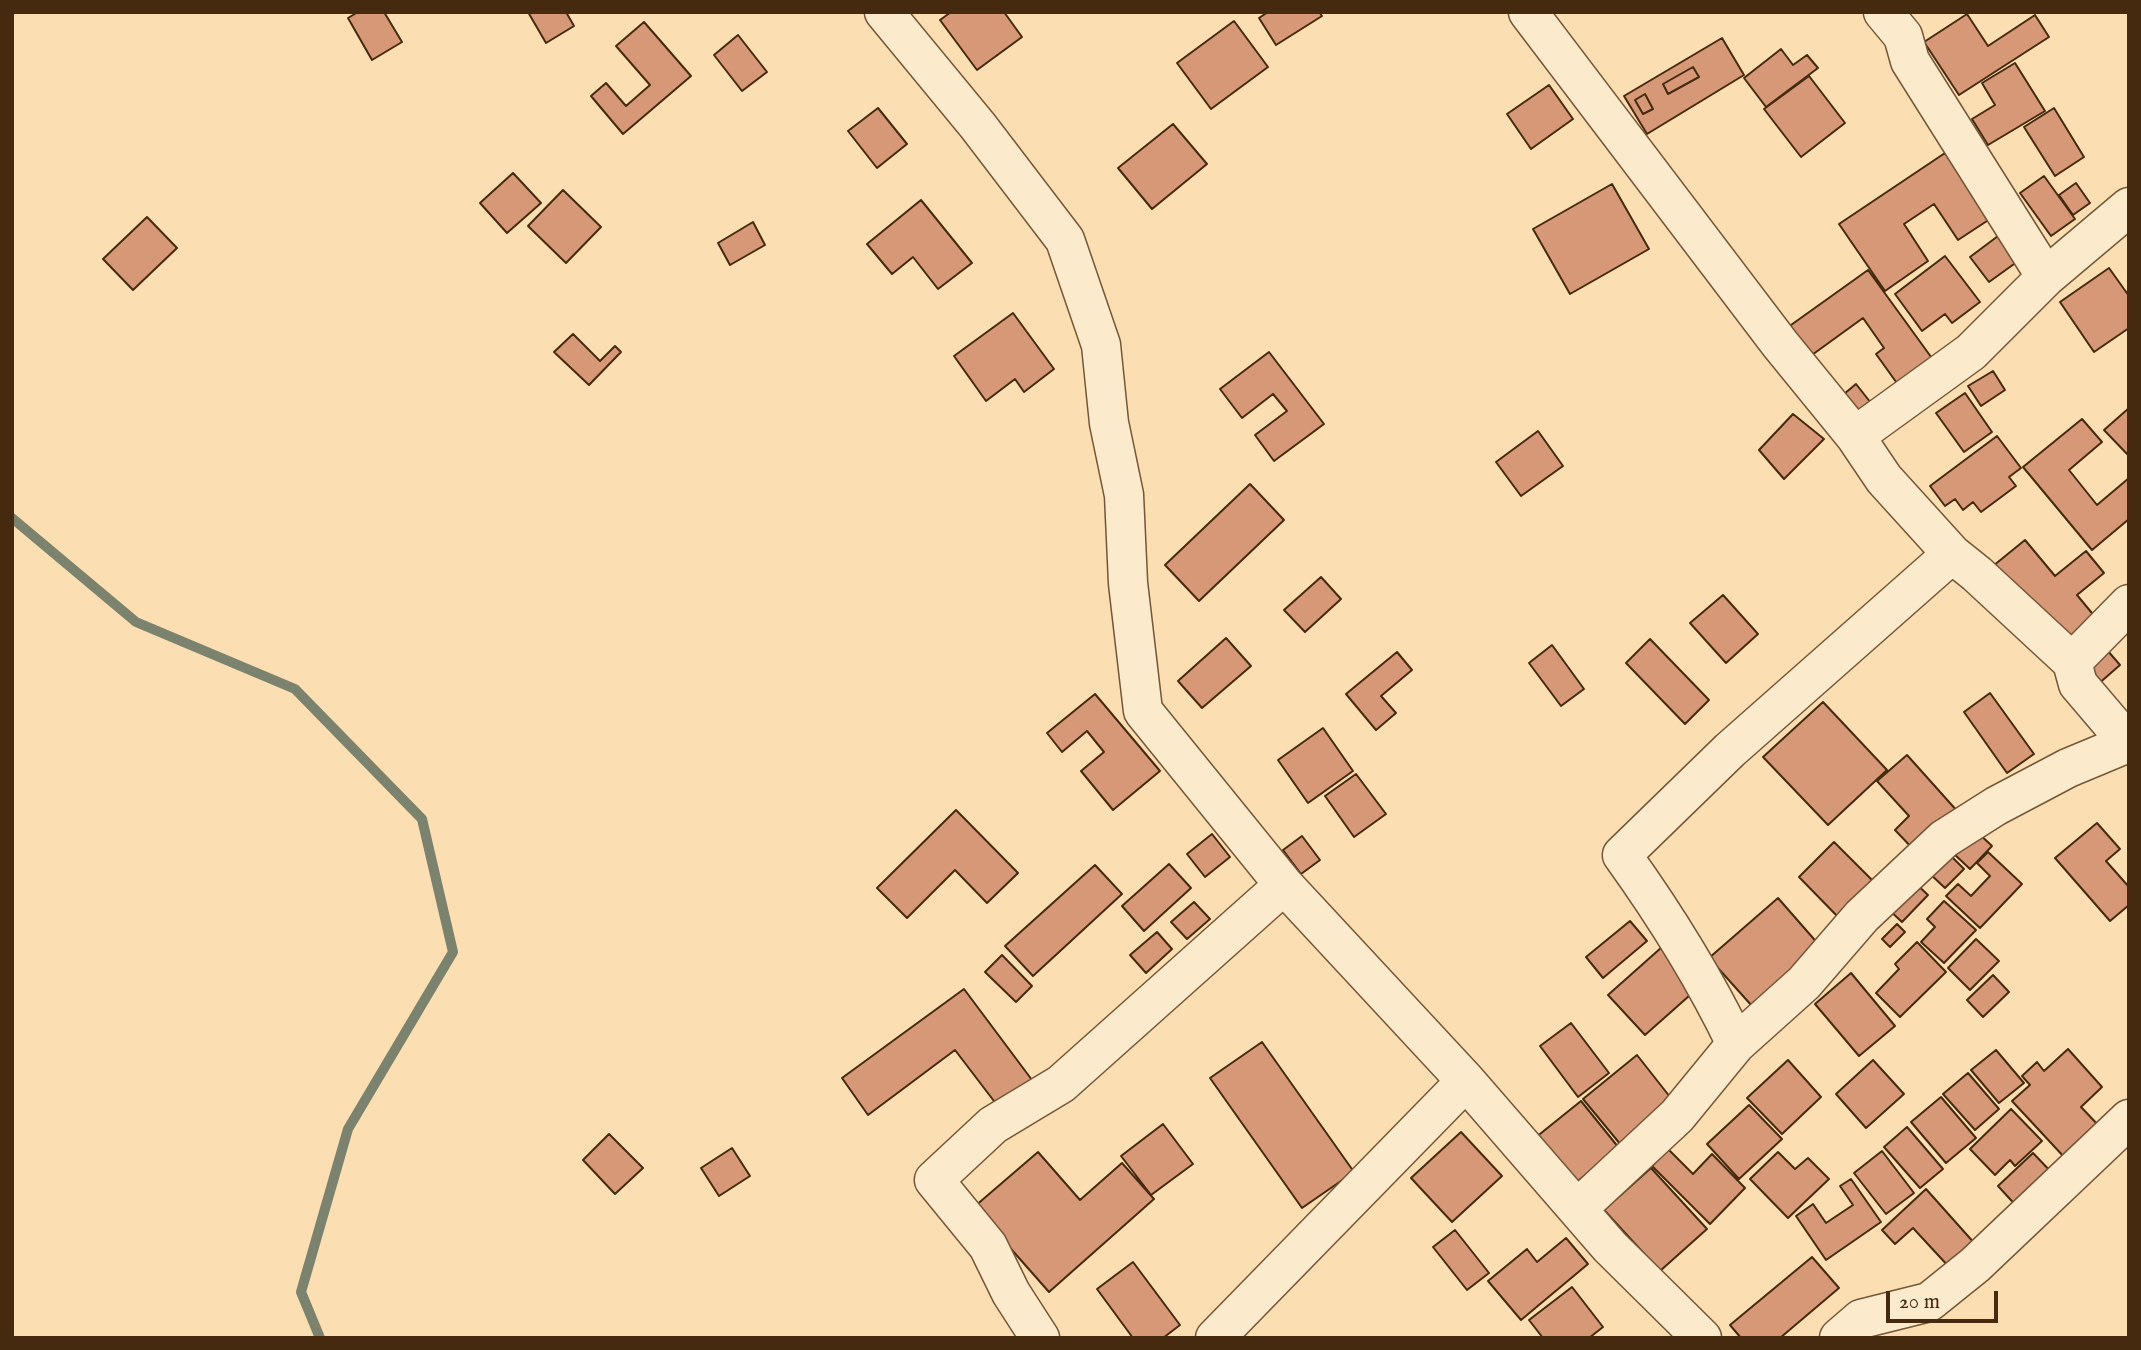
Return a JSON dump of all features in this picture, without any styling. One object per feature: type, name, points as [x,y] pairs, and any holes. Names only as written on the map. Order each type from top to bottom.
[{"type":"street","points":[[884,12],[978,126],[1065,240],[1101,345],[1110,423],[1124,495],[1128,583],[1143,711],[1284,885],[1466,1081],[1610,1247],[1702,1338]]},
{"type":"street","points":[[1528,12],[1780,344],[1855,436],[1884,479],[1952,554],[2072,662],[2078,684],[2128,744],[2044,781],[1996,806],[1944,839],[1862,916],[1804,982],[1736,1044],[1677,1115],[1577,1209]]},
{"type":"street","points":[[1883,12],[1903,36],[1910,61],[2046,277]]},
{"type":"street","points":[[1855,436],[1971,352],[2046,277],[2129,207]]},
{"type":"street","points":[[1736,1044],[1712,995],[1660,908],[1622,855],[1730,751],[1952,554]]},
{"type":"street","points":[[2072,662],[2129,604]]},
{"type":"street","points":[[1040,1338],[1011,1293],[988,1246],[934,1180],[993,1125],[1061,1084],[1284,885]]},
{"type":"street","points":[[1215,1338],[1466,1081]]},
{"type":"street","points":[[1839,1338],[1861,1319],[1929,1302],[1975,1265],[2129,1119]]},
{"type":"building","points":[[358,12],[384,12],[402,42],[372,60],[348,18]]},
{"type":"building","points":[[528,12],[566,12],[574,26],[546,43]]},
{"type":"building","points":[[951,12],[1004,12],[1022,37],[977,70],[940,20]]},
{"type":"building","points":[[1268,12],[1319,12],[1322,16],[1276,45],[1259,18]]},
{"type":"building","points":[[1967,14],[1988,46],[2035,15],[2049,37],[1959,95],[1924,42]]},
{"type":"building","points":[[1234,21],[1268,67],[1211,109],[1177,63]]},
{"type":"building","points":[[644,22],[691,76],[623,134],[591,96],[606,83],[626,106],[650,85],[616,46]]},
{"type":"building","points":[[738,35],[767,72],[742,91],[714,55]]},
{"type":"building","points":[[1722,38],[1744,75],[1647,134],[1624,96]],"holes":[[[1693,67],[1699,77],[1668,94],[1663,84]],[[1645,94],[1653,109],[1643,114],[1635,100]]]},
{"type":"building","points":[[1781,49],[1793,65],[1807,55],[1818,68],[1766,107],[1744,78]]},
{"type":"building","points":[[2015,63],[2045,111],[1988,145],[1972,119],[1995,105],[1982,83]]},
{"type":"building","points":[[1693,67],[1699,77],[1668,94],[1663,84]]},
{"type":"building","points":[[1809,76],[1845,123],[1801,157],[1764,109]]},
{"type":"building","points":[[1549,85],[1573,119],[1531,149],[1507,114]]},
{"type":"building","points":[[1645,94],[1653,109],[1643,114],[1635,100]]},
{"type":"building","points":[[878,108],[907,144],[877,168],[848,131]]},
{"type":"building","points":[[2054,108],[2084,157],[2055,176],[2024,127]]},
{"type":"building","points":[[1173,124],[1207,164],[1152,209],[1118,168]]},
{"type":"building","points":[[1945,153],[1990,219],[1958,240],[1934,204],[1904,224],[1928,261],[1885,291],[1839,224]]},
{"type":"building","points":[[513,173],[541,203],[507,233],[480,203]]},
{"type":"building","points":[[2044,176],[2075,219],[2051,236],[2020,193]]},
{"type":"building","points":[[2076,183],[2090,203],[2073,215],[2059,195]]},
{"type":"building","points":[[1612,184],[1649,249],[1570,294],[1533,229]]},
{"type":"building","points":[[563,190],[601,227],[566,263],[528,226]]},
{"type":"building","points":[[921,200],[972,263],[938,289],[913,257],[892,274],[867,244]]},
{"type":"building","points":[[147,217],[177,248],[133,290],[103,259]]},
{"type":"building","points":[[753,222],[765,245],[730,265],[718,243]]},
{"type":"building","points":[[2002,233],[2021,259],[1989,282],[1970,257]]},
{"type":"building","points":[[1945,256],[1980,302],[1952,323],[1945,314],[1922,331],[1895,294]]},
{"type":"building","points":[[2109,268],[2129,296],[2129,328],[2094,352],[2060,302]]},
{"type":"building","points":[[1868,270],[1934,361],[1899,386],[1876,354],[1884,348],[1863,318],[1805,360],[1784,330]]},
{"type":"building","points":[[1013,313],[1054,369],[1024,392],[1015,379],[986,401],[954,356]]},
{"type":"building","points":[[573,334],[600,361],[615,346],[621,352],[589,385],[554,352]]},
{"type":"building","points":[[1269,352],[1324,424],[1274,461],[1255,435],[1287,411],[1273,394],[1242,418],[1220,389]]},
{"type":"building","points":[[1993,371],[2005,390],[1981,406],[1968,386]]},
{"type":"building","points":[[1856,384],[1871,403],[1853,418],[1838,399]]},
{"type":"building","points":[[1965,393],[1992,432],[1964,452],[1936,413]]},
{"type":"building","points":[[2129,408],[2129,456],[2104,430]]},
{"type":"building","points":[[1793,414],[1824,439],[1784,479],[1759,450]]},
{"type":"building","points":[[2082,419],[2102,442],[2069,470],[2097,505],[2129,478],[2129,519],[2092,550],[2023,467]]},
{"type":"building","points":[[1538,431],[1563,466],[1521,496],[1496,462]]},
{"type":"building","points":[[1997,436],[2021,468],[2009,477],[2016,486],[1981,512],[1973,502],[1963,510],[1955,499],[1945,506],[1930,486]]},
{"type":"building","points":[[1250,484],[1284,520],[1199,601],[1165,565]]},
{"type":"building","points":[[2025,540],[2055,576],[2086,551],[2104,573],[2077,595],[2096,618],[2059,647],[1993,566]]},
{"type":"building","points":[[1321,577],[1341,599],[1305,632],[1284,610]]},
{"type":"building","points":[[1723,595],[1758,634],[1726,663],[1690,623]]},
{"type":"building","points":[[1226,638],[1251,666],[1202,708],[1178,681]]},
{"type":"building","points":[[1650,639],[1709,700],[1685,724],[1626,663]]},
{"type":"building","points":[[2101,643],[2120,665],[2096,686],[2077,664]]},
{"type":"building","points":[[1552,645],[1584,689],[1561,706],[1529,663]]},
{"type":"building","points":[[1397,652],[1412,670],[1381,696],[1396,713],[1376,730],[1346,694]]},
{"type":"building","points":[[1990,693],[2034,754],[2007,773],[1964,712]]},
{"type":"building","points":[[1095,694],[1160,771],[1113,810],[1081,771],[1104,752],[1087,731],[1062,752],[1047,733]]},
{"type":"building","points":[[1823,702],[1887,770],[1828,825],[1763,757]]},
{"type":"building","points":[[1323,728],[1353,771],[1308,803],[1278,760]]},
{"type":"building","points":[[1907,755],[1958,812],[1915,851],[1895,830],[1909,816],[1877,781]]},
{"type":"building","points":[[1356,774],[1386,814],[1354,837],[1325,796]]},
{"type":"building","points":[[956,810],[1018,873],[987,903],[955,870],[907,918],[877,888]]},
{"type":"building","points":[[2097,823],[2120,849],[2106,861],[2129,887],[2129,905],[2110,921],[2055,858]]},
{"type":"building","points":[[1975,830],[1992,846],[1970,869],[1953,853]]},
{"type":"building","points":[[1212,834],[1230,857],[1205,877],[1187,854]]},
{"type":"building","points":[[1302,836],[1320,860],[1301,874],[1283,850]]},
{"type":"building","points":[[1834,842],[1875,883],[1839,918],[1799,877]]},
{"type":"building","points":[[1947,852],[1964,869],[1945,888],[1928,872]]},
{"type":"building","points":[[1988,852],[2022,884],[1980,928],[1946,896],[1958,884],[1971,896],[1990,876],[1977,863]]},
{"type":"building","points":[[1169,864],[1191,888],[1144,931],[1122,906]]},
{"type":"building","points":[[1095,865],[1122,894],[1033,976],[1005,946]]},
{"type":"building","points":[[1914,882],[1928,895],[1902,922],[1888,909]]},
{"type":"building","points":[[1778,898],[1820,946],[1752,1006],[1709,958]]},
{"type":"building","points":[[1944,901],[1976,930],[1944,963],[1921,942],[1935,927],[1927,919]]},
{"type":"building","points":[[1194,902],[1210,919],[1187,939],[1171,922]]},
{"type":"building","points":[[1630,921],[1647,941],[1603,978],[1586,957]]},
{"type":"building","points":[[1897,924],[1905,932],[1890,947],[1882,939]]},
{"type":"building","points":[[1157,932],[1172,949],[1146,973],[1130,955]]},
{"type":"building","points":[[1976,939],[1999,961],[1970,990],[1948,968]]},
{"type":"building","points":[[1917,942],[1946,972],[1900,1017],[1876,993],[1899,969],[1895,964]]},
{"type":"building","points":[[1662,947],[1698,988],[1645,1035],[1608,995]]},
{"type":"building","points":[[1002,955],[1032,986],[1016,1002],[985,972]]},
{"type":"building","points":[[1851,973],[1895,1026],[1859,1056],[1815,1004]]},
{"type":"building","points":[[1993,975],[2009,992],[1983,1017],[1967,1000]]},
{"type":"building","points":[[964,989],[1032,1080],[997,1105],[955,1050],[868,1115],[842,1078]]},
{"type":"building","points":[[1571,1023],[1609,1073],[1578,1097],[1540,1046]]},
{"type":"building","points":[[1262,1042],[1354,1172],[1302,1208],[1210,1078]]},
{"type":"building","points":[[2068,1049],[2102,1087],[2081,1107],[2100,1127],[2065,1158],[2012,1101],[2030,1085],[2022,1076],[2037,1062],[2044,1071]]},
{"type":"building","points":[[1996,1050],[2024,1083],[1999,1103],[1971,1070]]},
{"type":"building","points":[[1637,1055],[1674,1102],[1621,1145],[1583,1099]]},
{"type":"building","points":[[1788,1060],[1821,1097],[1782,1134],[1747,1098]]},
{"type":"building","points":[[1873,1060],[1904,1094],[1866,1128],[1836,1094]]},
{"type":"building","points":[[1968,1073],[1999,1109],[1975,1130],[1943,1094]]},
{"type":"building","points":[[1941,1097],[1976,1138],[1946,1163],[1911,1122]]},
{"type":"building","points":[[1581,1101],[1619,1148],[1568,1189],[1530,1142]]},
{"type":"building","points":[[1749,1105],[1782,1139],[1739,1179],[1707,1144]]},
{"type":"building","points":[[2011,1109],[2042,1141],[2015,1166],[2010,1160],[1995,1175],[1970,1149]]},
{"type":"building","points":[[1163,1124],[1193,1164],[1151,1195],[1121,1156]]},
{"type":"building","points":[[1907,1127],[1943,1169],[1920,1188],[1884,1147]]},
{"type":"building","points":[[1461,1132],[1502,1176],[1452,1222],[1411,1178]]},
{"type":"building","points":[[609,1134],[643,1168],[615,1194],[583,1160]]},
{"type":"building","points":[[732,1148],[750,1176],[719,1196],[701,1168]]},
{"type":"building","points":[[1668,1149],[1693,1174],[1712,1154],[1745,1188],[1710,1224],[1652,1166]]},
{"type":"building","points":[[1882,1151],[1914,1193],[1886,1214],[1854,1173]]},
{"type":"building","points":[[1038,1152],[1080,1200],[1122,1163],[1154,1199],[1049,1292],[974,1207]]},
{"type":"building","points":[[1778,1152],[1795,1169],[1808,1158],[1829,1179],[1788,1218],[1750,1179]]},
{"type":"building","points":[[2033,1153],[2055,1176],[2020,1210],[1998,1186]]},
{"type":"building","points":[[1651,1168],[1707,1229],[1660,1271],[1604,1210]]},
{"type":"building","points":[[1851,1179],[1881,1222],[1826,1260],[1796,1216],[1813,1204],[1826,1223],[1853,1205],[1840,1186]]},
{"type":"building","points":[[1926,1189],[1976,1245],[1950,1268],[1913,1228],[1895,1244],[1882,1230]]},
{"type":"building","points":[[1455,1230],[1489,1273],[1467,1290],[1433,1247]]},
{"type":"building","points":[[1566,1238],[1588,1264],[1521,1320],[1488,1281],[1527,1249],[1537,1262]]},
{"type":"building","points":[[1812,1257],[1839,1288],[1780,1338],[1741,1338],[1730,1325]]},
{"type":"building","points":[[1133,1262],[1180,1325],[1163,1338],[1133,1338],[1097,1289]]},
{"type":"building","points":[[1572,1287],[1603,1327],[1589,1338],[1543,1338],[1529,1320]]},
{"type":"waterway","points":[[12,518],[136,622],[295,689],[422,819],[453,952],[348,1129],[301,1292],[320,1338]]}]
